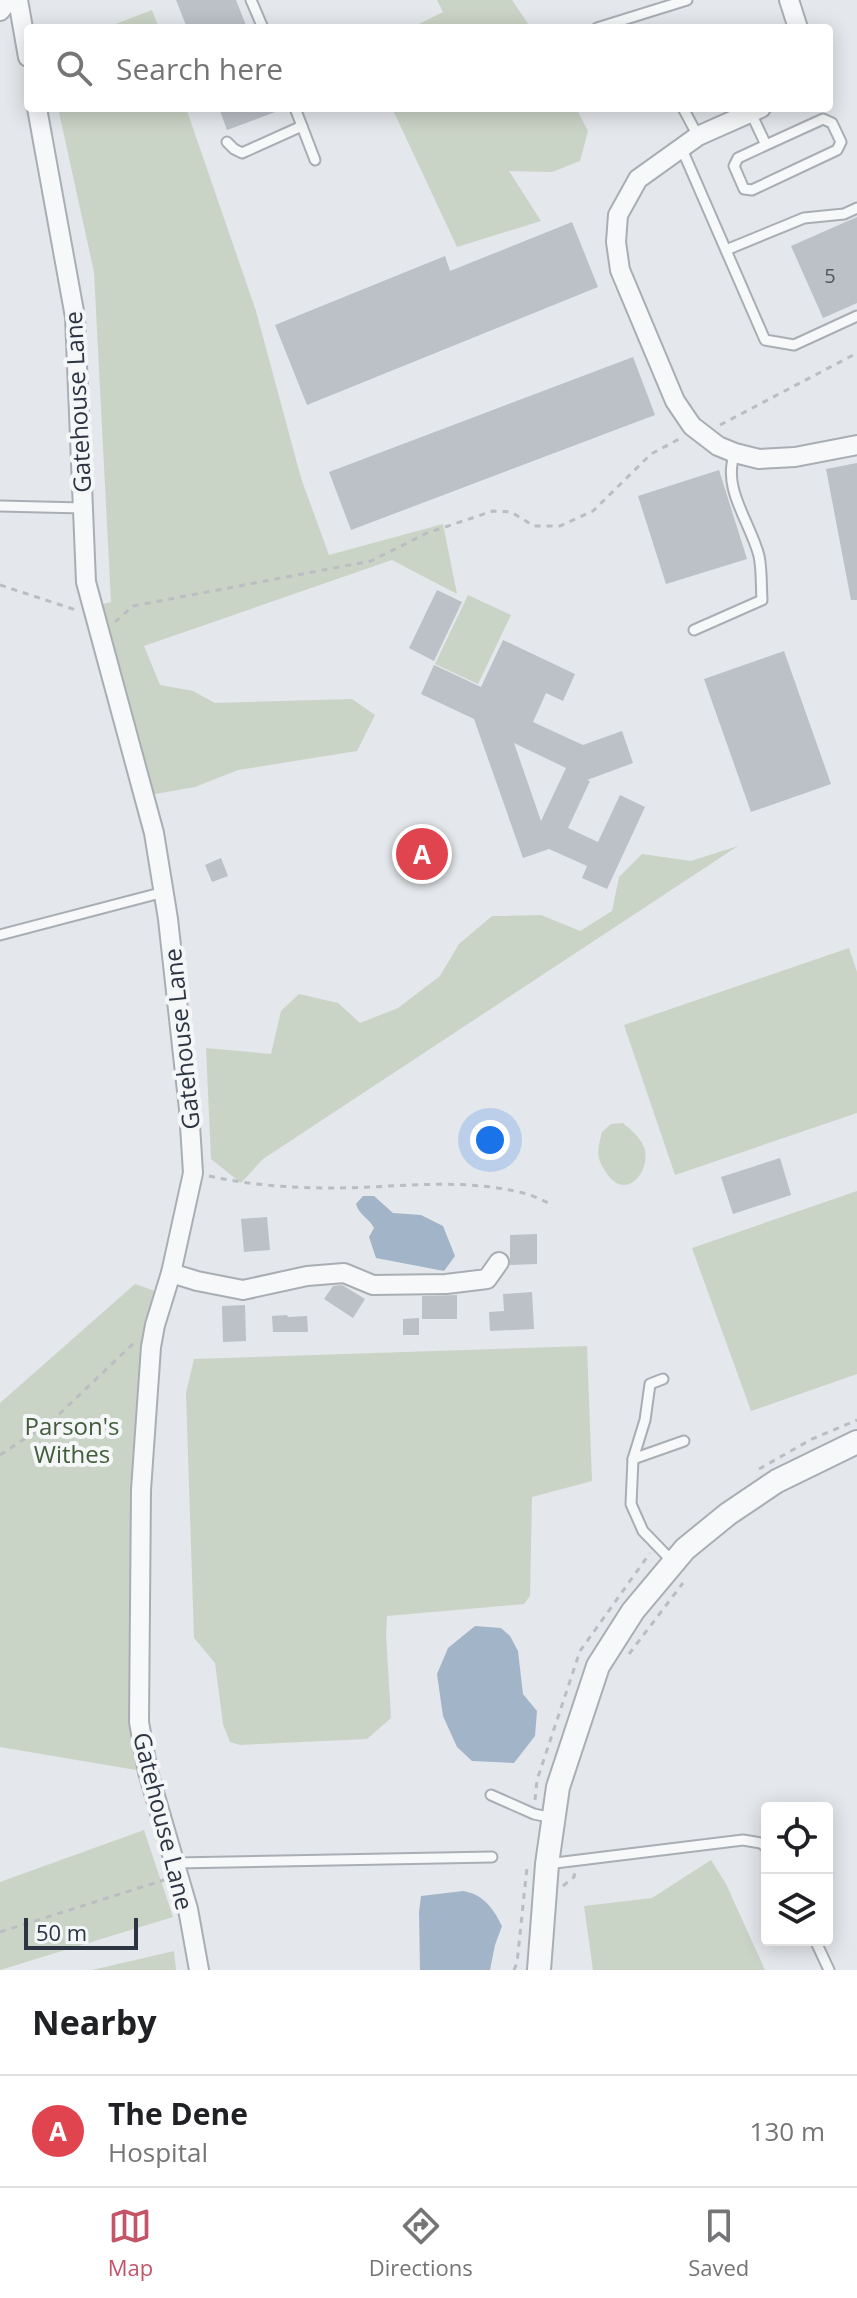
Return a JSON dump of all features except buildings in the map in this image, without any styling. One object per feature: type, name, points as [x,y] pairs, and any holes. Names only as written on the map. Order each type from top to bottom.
[{"type":"street","points":[[0,11],[9,0]]},
{"type":"street","points":[[18,0],[24,34]]},
{"type":"street","points":[[789,0],[797,24]]},
{"type":"street","name":"Gatehouse Lane","points":[[38,112],[75,317],[86,582],[154,833],[164,892],[189,1109],[193,1173],[171,1273],[155,1325],[141,1490],[139,1722],[148,1772],[188,1909],[199,1970]]},
{"type":"street","points":[[754,112],[698,136],[638,179],[618,215],[616,242],[620,270],[675,401],[692,426],[718,446],[759,459],[795,457],[857,445]]},
{"type":"street","points":[[171,1273],[243,1290],[307,1276],[344,1273],[373,1285],[446,1284],[487,1279],[499,1262]]},
{"type":"street","points":[[538,1969],[547,1864],[558,1787],[598,1666],[633,1611],[681,1568],[685,1549],[728,1514],[777,1481],[857,1442]]},
{"type":"lane","points":[[251,0],[261,24]]},
{"type":"lane","points":[[610,24],[687,0]]},
{"type":"lane","points":[[297,112],[315,160]]},
{"type":"lane","points":[[685,112],[698,136]]},
{"type":"lane","points":[[756,112],[766,145]]},
{"type":"lane","points":[[823,119],[832,123],[841,142],[837,150],[752,190],[744,189],[734,166],[738,158],[766,145],[823,119]]},
{"type":"lane","points":[[227,142],[242,153],[302,126]]},
{"type":"lane","points":[[681,147],[765,340],[794,345],[857,316]]},
{"type":"lane","points":[[726,250],[804,218],[844,214],[857,208]]},
{"type":"lane","points":[[694,630],[762,600],[759,557],[732,483],[730,465],[735,453]]},
{"type":"lane","points":[[0,506],[83,508]]},
{"type":"lane","points":[[0,935],[164,892]]},
{"type":"lane","points":[[663,1379],[650,1384],[645,1420],[633,1459],[631,1504],[643,1531],[681,1568]]},
{"type":"lane","points":[[633,1459],[684,1441]]},
{"type":"lane","points":[[491,1795],[534,1814],[553,1818]]},
{"type":"lane","points":[[547,1864],[743,1840],[761,1843]]},
{"type":"lane","points":[[176,1868],[492,1857]]},
{"type":"lane","points":[[818,1946],[829,1970]]},
{"type":"path","points":[[717,426],[857,353]]},
{"type":"path","points":[[0,585],[83,612],[98,627],[133,606],[371,561],[427,533],[493,511],[511,512],[534,526],[560,526],[593,511],[651,454],[683,437],[692,426]]},
{"type":"path","points":[[193,1173],[241,1183],[328,1188],[433,1184],[481,1187],[523,1193],[551,1204]]},
{"type":"path","points":[[0,1455],[53,1420],[155,1325]]},
{"type":"path","points":[[627,1657],[681,1568]]},
{"type":"path","points":[[0,1932],[161,1881],[176,1868]]},
{"type":"green space","points":[[437,0],[512,0],[528,24],[419,24],[443,12]]},
{"type":"green space","points":[[152,10],[157,24],[115,24]]},
{"type":"green space","points":[[59,112],[187,112],[256,311],[301,478],[329,555],[443,524],[457,594],[392,560],[144,646],[160,685],[193,691],[215,703],[352,699],[375,715],[357,751],[238,770],[195,787],[144,796],[92,607],[111,602],[94,272]]},
{"type":"green space","points":[[394,112],[578,112],[588,131],[580,161],[552,172],[509,171],[541,221],[457,247]]},
{"type":"green space","points":[[468,595],[511,615],[478,684],[435,664]]},
{"type":"green space","points":[[738,846],[263,1159],[241,1183],[211,1159],[206,1048],[271,1054],[281,1011],[299,994],[338,1003],[360,1023],[398,1008],[440,976],[459,944],[492,916],[541,915],[580,931],[612,911],[619,877],[642,854],[691,861]]},
{"type":"green space","points":[[849,948],[857,972],[857,1113],[675,1175],[624,1025]]},
{"type":"green space","points":[[623,1123],[640,1140],[646,1156],[636,1180],[622,1185],[607,1174],[598,1152],[602,1132],[611,1124]]},
{"type":"green space","points":[[857,1191],[857,1374],[751,1411],[692,1248]]},
{"type":"green space","name":"Parson's Withes","points":[[135,1284],[155,1291],[141,1490],[148,1772],[0,1747],[0,1403]]},
{"type":"green space","points":[[587,1346],[592,1481],[532,1497],[530,1596],[524,1604],[387,1616],[391,1718],[367,1739],[240,1745],[230,1742],[223,1724],[215,1663],[194,1638],[186,1393],[194,1359]]},
{"type":"green space","points":[[144,1830],[173,1917],[0,1970],[0,1882]]},
{"type":"green space","points":[[711,1860],[726,1884],[765,1970],[593,1970],[584,1906],[652,1898]]},
{"type":"green space","points":[[174,1951],[176,1970],[92,1970]]},
{"type":"water","points":[[363,1196],[374,1196],[393,1213],[421,1215],[443,1226],[455,1256],[444,1271],[376,1258],[369,1237],[374,1228],[356,1204]]},
{"type":"water","points":[[475,1626],[501,1628],[510,1636],[518,1651],[523,1694],[537,1711],[535,1736],[514,1763],[472,1761],[457,1747],[443,1716],[437,1674],[448,1648]]},
{"type":"water","points":[[463,1891],[487,1903],[502,1926],[490,1970],[420,1970],[421,1896]]},
{"type":"place","name":"The Dene","points":[[422,854]]}]
